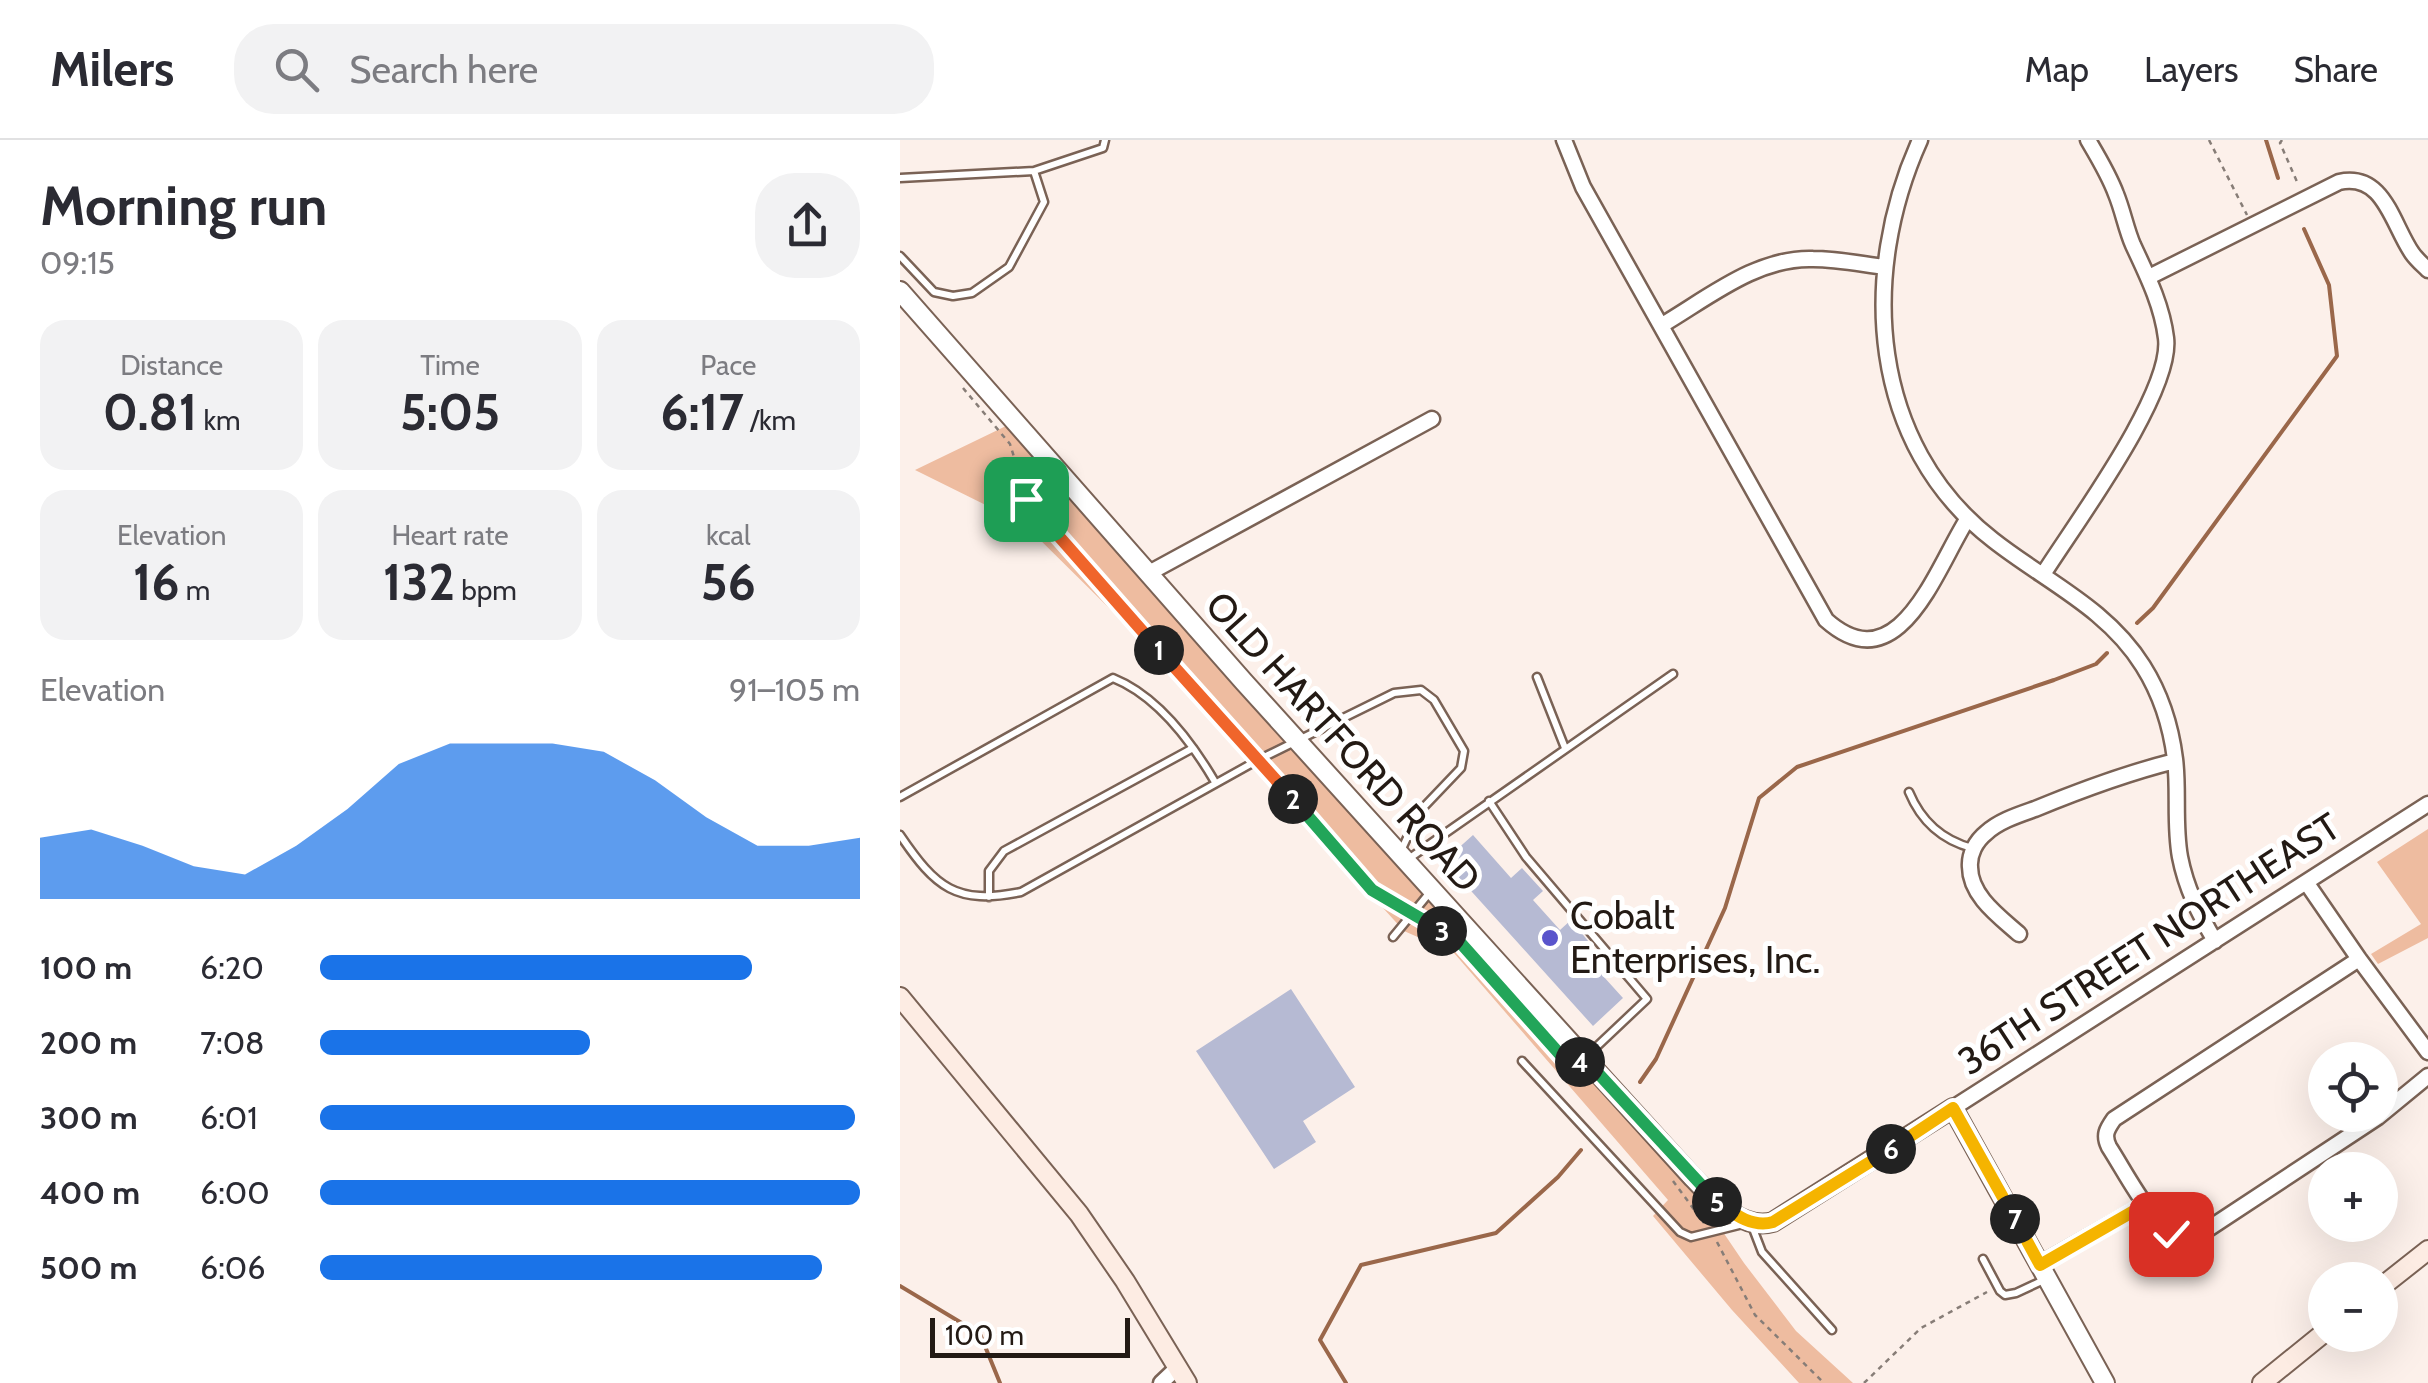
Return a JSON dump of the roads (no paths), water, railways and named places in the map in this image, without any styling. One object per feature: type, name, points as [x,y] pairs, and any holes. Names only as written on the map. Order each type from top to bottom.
[{"type":"main road","points":[[900,997],[1079,1214],[1182,1375]]},
{"type":"main road","points":[[2398,1274],[2428,1250]]},
{"type":"main road","points":[[2262,1383],[2308,1346]]},
{"type":"street","points":[[1564,140],[1584,187],[1817,608],[1838,630],[1866,640],[1898,630],[1918,604],[1968,518]]},
{"type":"street","points":[[1920,140],[1902,186],[1885,267],[1882,328],[1895,400],[1925,464],[1968,518],[2108,622],[2144,667],[2168,724],[2176,760],[2176,822],[2187,884],[2214,940]]},
{"type":"street","points":[[2044,573],[2090,504],[2156,392],[2164,371],[2166,338],[2149,276],[2132,242],[2116,194],[2088,140]]},
{"type":"street","points":[[2149,276],[2350,180],[2372,186],[2412,254],[2428,270]]},
{"type":"street","points":[[1662,325],[1752,272],[1775,264],[1812,258],[1885,267]]},
{"type":"street","name":"OLD HARTFORD ROAD","points":[[900,291],[1432,890],[1578,1064],[1718,1203],[1751,1222]]},
{"type":"street","points":[[1149,573],[1432,420]]},
{"type":"street","points":[[2020,934],[1982,898],[1969,869],[1974,848],[1989,830],[2132,772],[2176,760]]},
{"type":"street","name":"36TH STREET NORTHEAST","points":[[1751,1222],[1763,1224],[1792,1212],[2428,804]]},
{"type":"street","points":[[2306,882],[2358,960],[2428,1052]]},
{"type":"street","points":[[2358,960],[2114,1119],[2106,1129],[2105,1140],[2146,1204],[2171,1234],[2184,1241],[2331,1149],[2428,1076]]},
{"type":"street","points":[[1953,1108],[2105,1383]]},
{"type":"street","points":[[2043,1272],[2146,1204]]},
{"type":"street","points":[[1160,1383],[1182,1375]]},
{"type":"lane","points":[[900,178],[1034,171],[1103,148],[1105,140]]},
{"type":"lane","points":[[900,256],[934,292],[972,294],[1008,267],[1044,202],[1034,171]]},
{"type":"lane","points":[[1403,858],[1673,674]]},
{"type":"lane","points":[[1537,677],[1566,748]]},
{"type":"lane","points":[[900,796],[1113,678],[1146,698],[1192,748],[1215,782]]},
{"type":"lane","points":[[900,836],[928,873],[948,890],[989,897],[1021,892],[1296,740],[1394,694],[1420,690],[1434,700],[1464,751],[1461,768],[1419,812],[1403,858]]},
{"type":"lane","points":[[989,897],[989,871],[1004,852],[1192,748]]},
{"type":"lane","points":[[1909,792],[1918,810],[1938,832],[1974,848]]},
{"type":"lane","points":[[1489,800],[1526,857],[1647,999],[1578,1064]]},
{"type":"lane","points":[[1393,937],[1432,890]]},
{"type":"lane","points":[[1522,1061],[1680,1232],[1691,1237],[1751,1222],[1762,1252],[1832,1330]]},
{"type":"lane","points":[[1983,1258],[1997,1287],[2010,1296],[2043,1272]]},
{"type":"waterway","points":[[2266,140],[2278,178]]},
{"type":"waterway","points":[[2137,623],[2153,608],[2337,356],[2329,285],[2304,229]]},
{"type":"waterway","points":[[1640,1082],[1656,1059],[1725,908],[1759,798],[1797,767],[2054,680],[2096,664],[2107,653]]},
{"type":"waterway","points":[[1346,1383],[1320,1340],[1361,1265],[1496,1233],[1558,1177],[1581,1150]]},
{"type":"waterway","points":[[900,1286],[980,1334],[1000,1383]]},
{"type":"place","name":"Cobalt Enterprises, Inc.","points":[[1550,938]]}]
